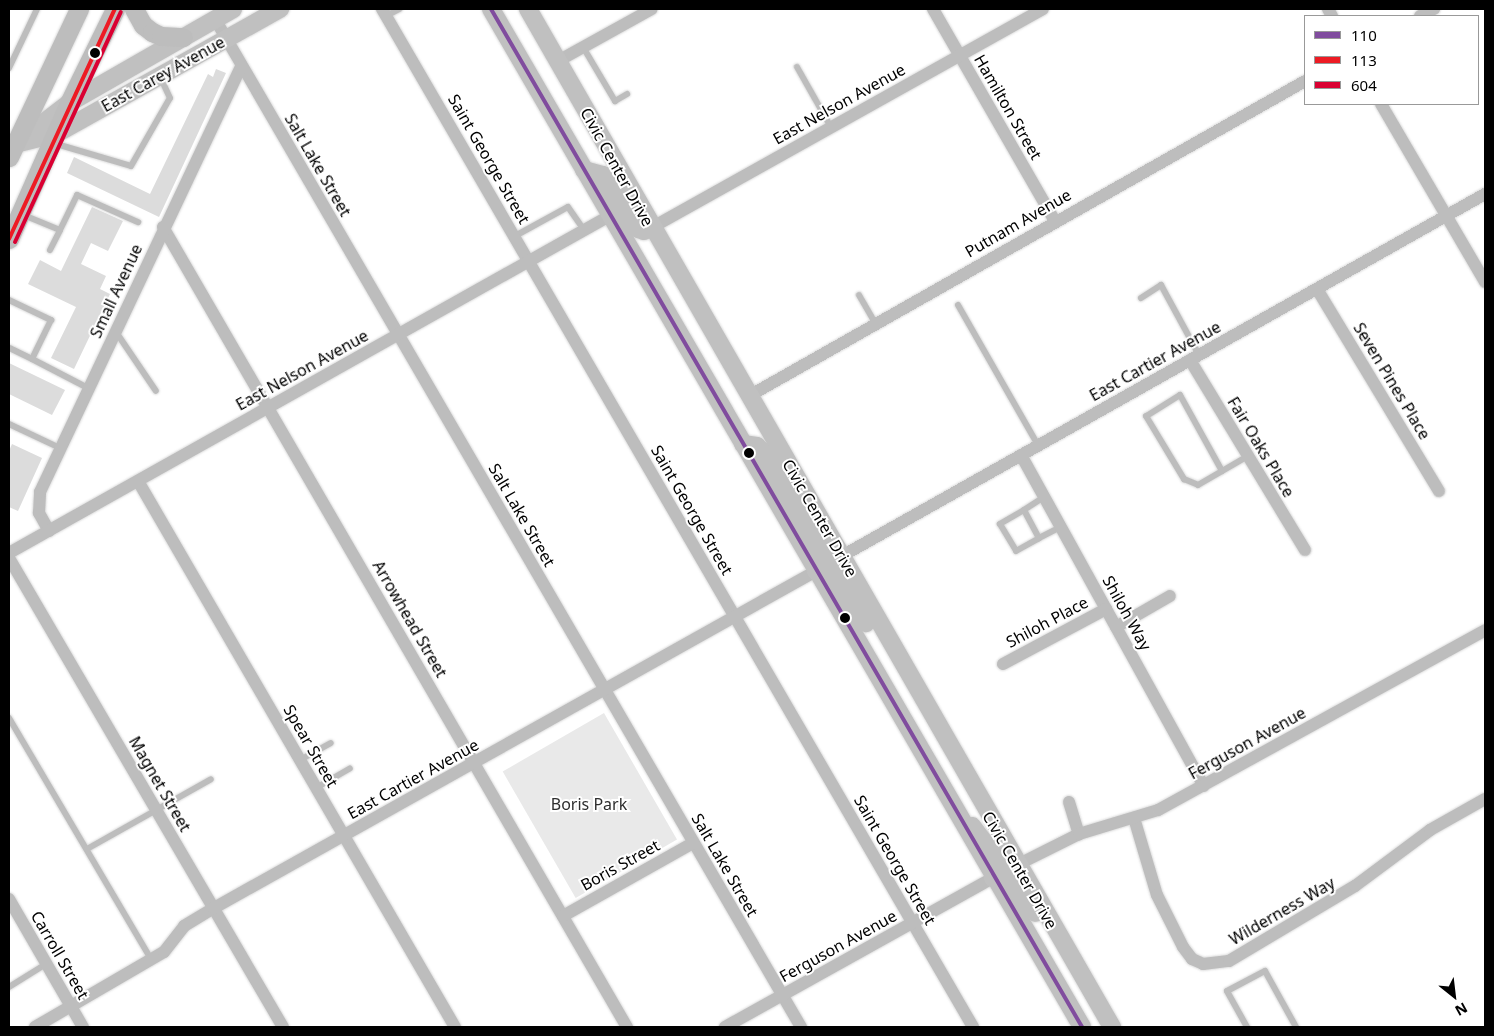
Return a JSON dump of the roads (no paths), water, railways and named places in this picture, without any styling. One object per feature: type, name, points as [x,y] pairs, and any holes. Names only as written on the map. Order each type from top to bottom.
[{"type":"main road","points":[[11,150],[79,9]]},
{"type":"main road","points":[[9,239],[69,103],[115,9]]},
{"type":"main road","points":[[134,9],[143,25],[152,32],[161,36],[183,37]]},
{"type":"main road","name":"East Carey Avenue","points":[[11,150],[69,103],[233,9]]},
{"type":"main road","name":"East Carey Avenue","points":[[11,150],[54,138],[280,9]]},
{"type":"main road","name":"Civic Center Drive","points":[[491,9],[993,878],[1082,1027]]},
{"type":"main road","name":"Civic Center Drive","points":[[528,9],[651,228],[842,556],[1017,865],[1112,1027]]},
{"type":"main road","points":[[584,170],[603,175],[638,229],[644,231],[651,228]]},
{"type":"main road","points":[[743,444],[757,446],[764,454],[824,554],[830,560],[842,556]]},
{"type":"main road","points":[[816,571],[826,568],[833,572],[894,670],[900,676],[912,679]]},
{"type":"main road","points":[[947,797],[992,849],[1001,864],[1017,865]]},
{"type":"main road","points":[[993,878],[1000,876],[1014,884],[1022,898],[1060,939]]},
{"type":"street","points":[[558,61],[652,9]]},
{"type":"street","name":"Hamilton Street","points":[[933,9],[1055,221]]},
{"type":"street","name":"East Nelson Avenue","points":[[651,228],[1043,9]]},
{"type":"street","points":[[1422,15],[1434,9]]},
{"type":"street","name":"Saint George Street","points":[[384,12],[973,1027]]},
{"type":"street","name":"Salt Lake Street","points":[[215,19],[801,1027]]},
{"type":"street","name":"Small Avenue","points":[[49,531],[38,512],[40,492],[241,66]]},
{"type":"street","name":"Putnam Avenue","points":[[749,396],[1304,82]]},
{"type":"street","points":[[1382,105],[1485,282]]},
{"type":"street","name":"East Cartier Avenue","points":[[842,556],[1485,194]]},
{"type":"street","name":"East Nelson Avenue","points":[[9,553],[611,215]]},
{"type":"street","name":"Arrowhead Street","points":[[164,227],[627,1027]]},
{"type":"street","name":"Seven Pines Place","points":[[1317,288],[1439,491]]},
{"type":"street","name":"Fair Oaks Place","points":[[1194,357],[1248,456],[1305,550]]},
{"type":"street","name":"Shiloh Way","points":[[1021,455],[1204,786]]},
{"type":"street","name":"Spear Street","points":[[138,480],[455,1027]]},
{"type":"street","name":"Magnet Street","points":[[9,558],[283,1027]]},
{"type":"street","name":"East Cartier Avenue","points":[[35,1027],[164,952],[184,926],[214,908],[816,571]]},
{"type":"street","points":[[1116,627],[1170,596]]},
{"type":"street","name":"Shiloh Place","points":[[1003,664],[1106,609]]},
{"type":"street","name":"Ferguson Avenue","points":[[1017,865],[1079,834],[1158,810],[1485,630]]},
{"type":"street","name":"Wilderness Way","points":[[1134,818],[1157,895],[1183,947],[1192,958],[1203,964],[1229,961],[1356,886],[1430,830],[1485,799]]},
{"type":"street","points":[[1069,802],[1079,834]]},
{"type":"street","name":"Boris Street","points":[[563,916],[693,843]]},
{"type":"street","name":"Ferguson Avenue","points":[[725,1027],[993,878]]},
{"type":"street","name":"Carroll Street","points":[[9,900],[83,1027]]},
{"type":"lane","points":[[9,68],[37,9]]},
{"type":"lane","points":[[384,12],[399,9]]},
{"type":"lane","points":[[583,47],[615,101],[627,94]]},
{"type":"lane","points":[[797,67],[832,127]]},
{"type":"lane","points":[[54,138],[131,166],[170,98],[160,76]]},
{"type":"lane","points":[[50,250],[77,195],[138,222]]},
{"type":"lane","points":[[515,236],[568,206],[584,230]]},
{"type":"lane","points":[[20,214],[60,230]]},
{"type":"lane","points":[[1141,298],[1161,285],[1194,357]]},
{"type":"lane","points":[[858,295],[876,324]]},
{"type":"lane","points":[[9,300],[51,320],[32,359]]},
{"type":"lane","points":[[958,305],[1038,445]]},
{"type":"lane","points":[[116,332],[156,391]]},
{"type":"lane","points":[[9,348],[88,388]]},
{"type":"lane","points":[[1222,471],[1180,396],[1146,416],[1184,479],[1198,485],[1248,456]]},
{"type":"lane","points":[[9,424],[60,448]]},
{"type":"lane","points":[[1044,497],[1000,524],[1016,551],[1061,526]]},
{"type":"lane","points":[[1024,510],[1039,538]]},
{"type":"lane","points":[[9,718],[151,959]]},
{"type":"lane","points":[[300,760],[332,743]]},
{"type":"lane","points":[[316,788],[350,768]]},
{"type":"lane","points":[[87,849],[211,779]]},
{"type":"lane","points":[[9,987],[46,964]]},
{"type":"lane","points":[[1247,1027],[1227,992],[1265,971],[1296,1027]]},
{"type":"park label","name":"Boris Park","points":[[589,804]]}]
